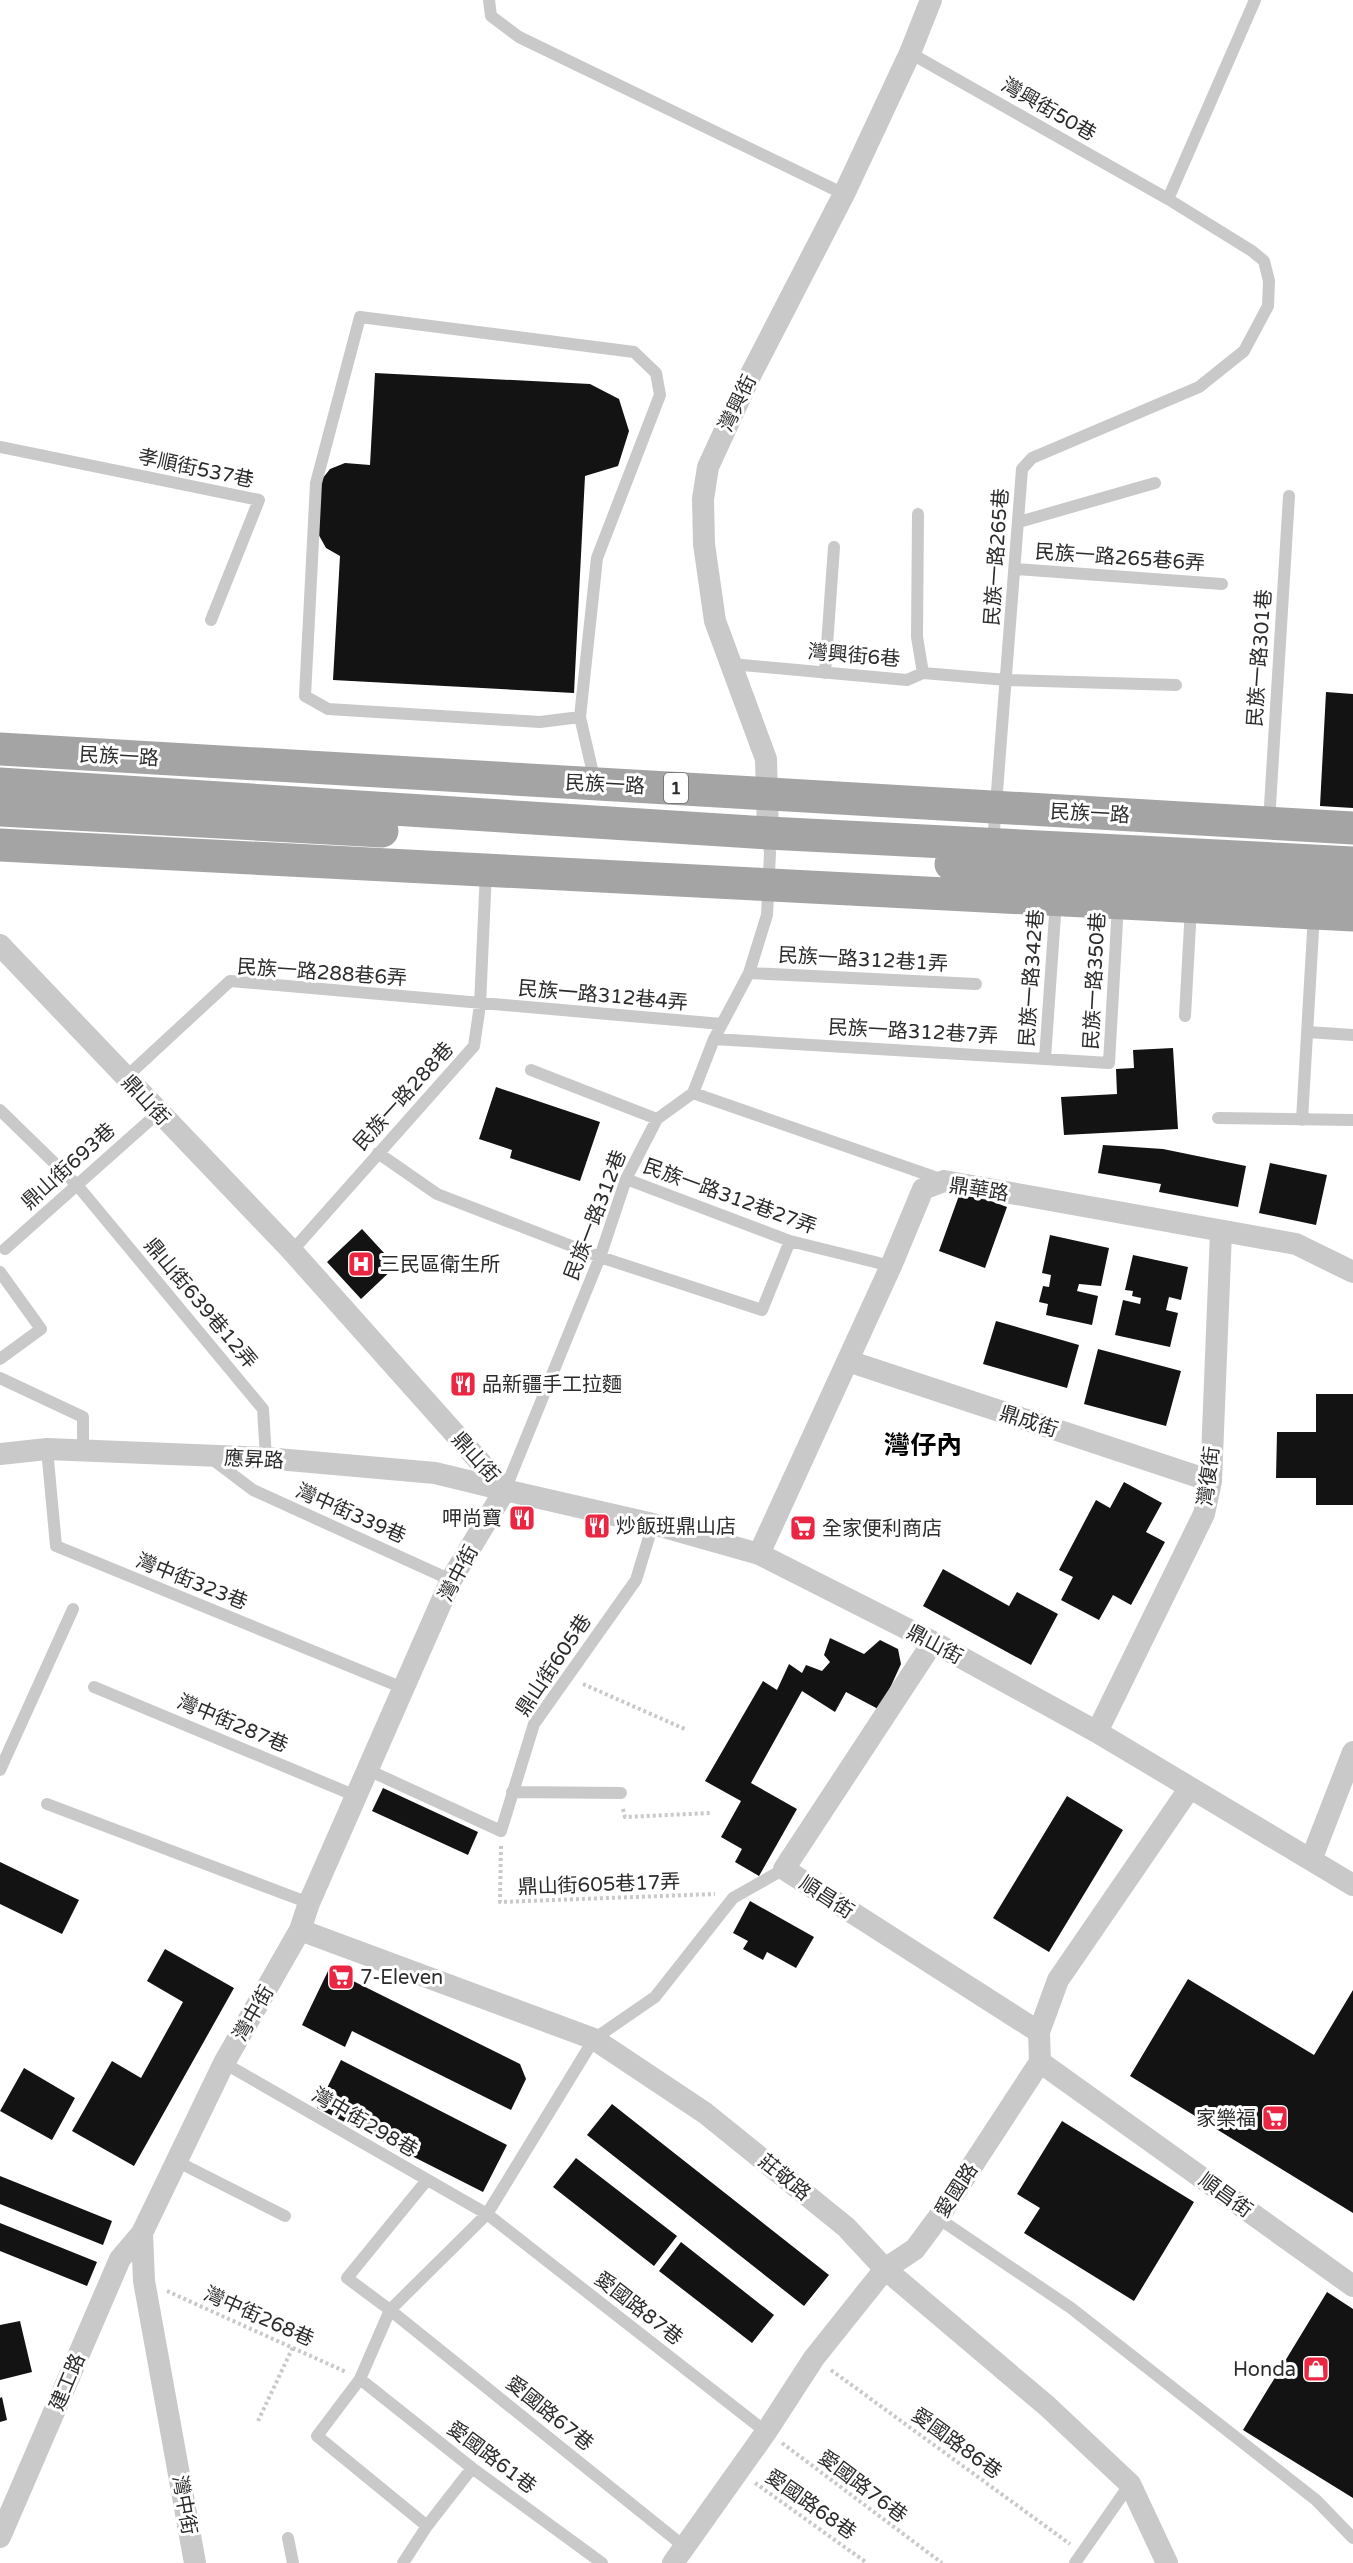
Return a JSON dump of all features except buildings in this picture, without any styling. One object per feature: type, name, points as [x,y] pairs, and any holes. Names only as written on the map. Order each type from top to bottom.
[{"type":"main road","name":"民族一路","points":[[0,749],[1353,828]]},
{"type":"main road","name":"民族一路","points":[[0,784],[769,857],[1056,900],[1353,915]]},
{"type":"main road","name":"民族一路","points":[[0,810],[769,857],[1353,888]]},
{"type":"main road","name":"民族一路","points":[[0,845],[486,870],[769,857],[993,843],[1353,863]]},
{"type":"street","name":"灣興街","points":[[769,857],[766,759],[715,621],[704,544],[703,499],[708,467],[740,396],[844,194],[910,53],[931,0]]},
{"type":"street","name":"鼎山街","points":[[0,945],[292,1251],[505,1490],[653,1524],[759,1554],[933,1642],[1097,1732],[1353,1885]]},
{"type":"street","name":"鼎華路","points":[[759,1554],[891,1266],[923,1189],[944,1181],[1296,1244],[1353,1272]]},
{"type":"street","name":"灣復街","points":[[1097,1732],[1204,1514],[1211,1480],[1221,1232]]},
{"type":"street","name":"鼎成街","points":[[848,1361],[1211,1480]]},
{"type":"street","name":"應昇路","points":[[0,1454],[47,1449],[266,1458],[435,1473],[505,1490]]},
{"type":"street","name":"灣中街","points":[[195,2563],[144,2281],[142,2233],[224,2063],[300,1930],[309,1903],[451,1580],[505,1490]]},
{"type":"street","name":"順昌街","points":[[933,1642],[784,1869],[1039,2032]]},
{"type":"street","points":[[1311,1860],[1353,1752]]},
{"type":"street","points":[[1040,2062],[1039,2032],[1058,1980],[1189,1789]]},
{"type":"street","name":"莊敬路","points":[[300,1930],[594,2039],[705,2113],[830,2214],[885,2269],[1047,2406],[1130,2484],[1167,2563]]},
{"type":"street","name":"順昌街","points":[[1040,2062],[1353,2286]]},
{"type":"street","name":"愛國路","points":[[680,2555],[737,2470],[766,2432],[814,2358],[885,2269],[915,2249],[938,2218],[1040,2062]]},
{"type":"street","name":"建工路","points":[[0,2537],[120,2259],[142,2233]]},
{"type":"lane","points":[[489,0],[491,16],[519,38],[844,194]]},
{"type":"lane","points":[[1168,199],[1255,0]]},
{"type":"lane","name":"灣興街50巷","points":[[910,53],[1168,199],[1252,251],[1264,261],[1269,281],[1268,306],[1244,351],[1199,387]]},
{"type":"lane","points":[[580,717],[540,722],[328,709],[305,696],[316,483],[360,317],[634,352],[656,374],[660,395],[597,558],[580,717],[595,784]]},
{"type":"lane","name":"民族一路265巷","points":[[993,843],[1022,469],[1032,458],[1199,387]]},
{"type":"lane","name":"孝順街537巷","points":[[0,447],[259,500],[211,620]]},
{"type":"lane","points":[[1018,522],[1155,483]]},
{"type":"lane","name":"民族一路301巷","points":[[1268,823],[1289,496]]},
{"type":"lane","points":[[918,514],[917,637],[923,673]]},
{"type":"lane","points":[[825,673],[834,547]]},
{"type":"lane","name":"民族一路265巷6弄","points":[[1015,568],[1222,584]]},
{"type":"lane","name":"灣興街6巷","points":[[731,664],[907,680],[923,673],[1007,680],[1176,685]]},
{"type":"lane","points":[[769,857],[767,915],[749,973],[714,1040],[693,1093],[944,1181]]},
{"type":"lane","name":"民族一路288巷","points":[[292,1251],[474,1046],[480,1005],[486,870]]},
{"type":"lane","name":"民族一路342巷","points":[[1045,1058],[1056,900]]},
{"type":"lane","name":"民族一路350巷","points":[[1108,1063],[1118,902]]},
{"type":"lane","points":[[1185,1016],[1191,906]]},
{"type":"lane","points":[[1302,1120],[1314,913]]},
{"type":"lane","name":"民族一路312巷1弄","points":[[749,973],[976,984]]},
{"type":"lane","name":"民族一路288巷6弄","points":[[125,1078],[230,981],[480,1005]]},
{"type":"lane","name":"民族一路312巷4弄","points":[[480,1005],[722,1024]]},
{"type":"lane","points":[[1307,1032],[1353,1035]]},
{"type":"lane","name":"民族一路312巷7弄","points":[[714,1040],[1108,1063]]},
{"type":"lane","points":[[531,1070],[657,1119]]},
{"type":"lane","name":"民族一路312巷","points":[[505,1490],[600,1257],[626,1179],[657,1119],[693,1093]]},
{"type":"lane","name":"鼎山街639巷12弄","points":[[0,1110],[77,1185],[262,1409],[266,1458]]},
{"type":"lane","name":"鼎山街693巷","points":[[5,1249],[158,1113]]},
{"type":"lane","points":[[1218,1118],[1353,1120]]},
{"type":"lane","points":[[378,1153],[437,1194],[600,1257],[762,1310],[790,1241]]},
{"type":"lane","name":"民族一路312巷27弄","points":[[626,1179],[790,1241],[891,1266]]},
{"type":"lane","points":[[0,1272],[41,1329],[0,1359]]},
{"type":"lane","points":[[0,1378],[83,1417],[83,1452]]},
{"type":"lane","name":"灣中街323巷","points":[[47,1449],[56,1546],[403,1688]]},
{"type":"lane","name":"灣中街339巷","points":[[209,1456],[253,1490],[451,1580]]},
{"type":"lane","name":"鼎山街605巷","points":[[501,1831],[534,1724],[565,1676],[636,1580],[653,1524]]},
{"type":"lane","points":[[0,1770],[74,1609]]},
{"type":"lane","name":"灣中街287巷","points":[[94,1686],[356,1796]]},
{"type":"lane","points":[[368,1770],[501,1831]]},
{"type":"lane","points":[[512,1792],[621,1793]]},
{"type":"lane","points":[[47,1804],[309,1903]]},
{"type":"lane","points":[[428,2526],[316,2436],[360,2379],[390,2310],[487,2214],[594,2039],[654,1997],[733,1898],[784,1869]]},
{"type":"lane","name":"灣中街298巷","points":[[224,2063],[487,2214]]},
{"type":"lane","points":[[178,2162],[285,2216]]},
{"type":"lane","name":"愛國路67巷","points":[[427,2180],[347,2278],[390,2310],[680,2555]]},
{"type":"lane","name":"愛國路87巷","points":[[487,2214],[766,2432]]},
{"type":"lane","points":[[938,2218],[1080,2315],[1316,2500],[1353,2538]]},
{"type":"lane","name":"愛國路61巷","points":[[360,2379],[472,2468],[602,2563]]},
{"type":"lane","points":[[403,2563],[472,2468]]},
{"type":"lane","points":[[1079,2558],[1130,2484]]},
{"type":"lane","points":[[288,2538],[293,2563]]},
{"type":"path","points":[[565,1676],[687,1730]]},
{"type":"path","points":[[621,1793],[625,1817],[711,1814]]},
{"type":"path","name":"鼎山街605巷17弄","points":[[501,1831],[500,1902],[722,1894],[733,1898]]},
{"type":"path","name":"灣中街268巷","points":[[144,2281],[360,2379]]},
{"type":"path","points":[[258,2421],[293,2347]]},
{"type":"path","name":"愛國路86巷","points":[[814,2358],[1079,2558]]},
{"type":"path","name":"愛國路76巷","points":[[766,2432],[942,2563]]},
{"type":"path","name":"愛國路68巷","points":[[737,2470],[867,2563]]},
{"type":"place","name":"三民區衛生所","points":[[361,1264]]},
{"type":"place","name":"品新疆手工拉麵","points":[[463,1384]]},
{"type":"place","name":"呷尚寶","points":[[522,1518]]},
{"type":"place","name":"炒飯班鼎山店","points":[[597,1526]]},
{"type":"place","name":"全家便利商店","points":[[803,1528]]},
{"type":"place","name":"7-Eleven","points":[[341,1977]]},
{"type":"place","name":"家樂福","points":[[1275,2118]]},
{"type":"place","name":"Honda","points":[[1316,2369]]},
{"type":"district","name":"灣仔內","points":[[923,1445]]}]
